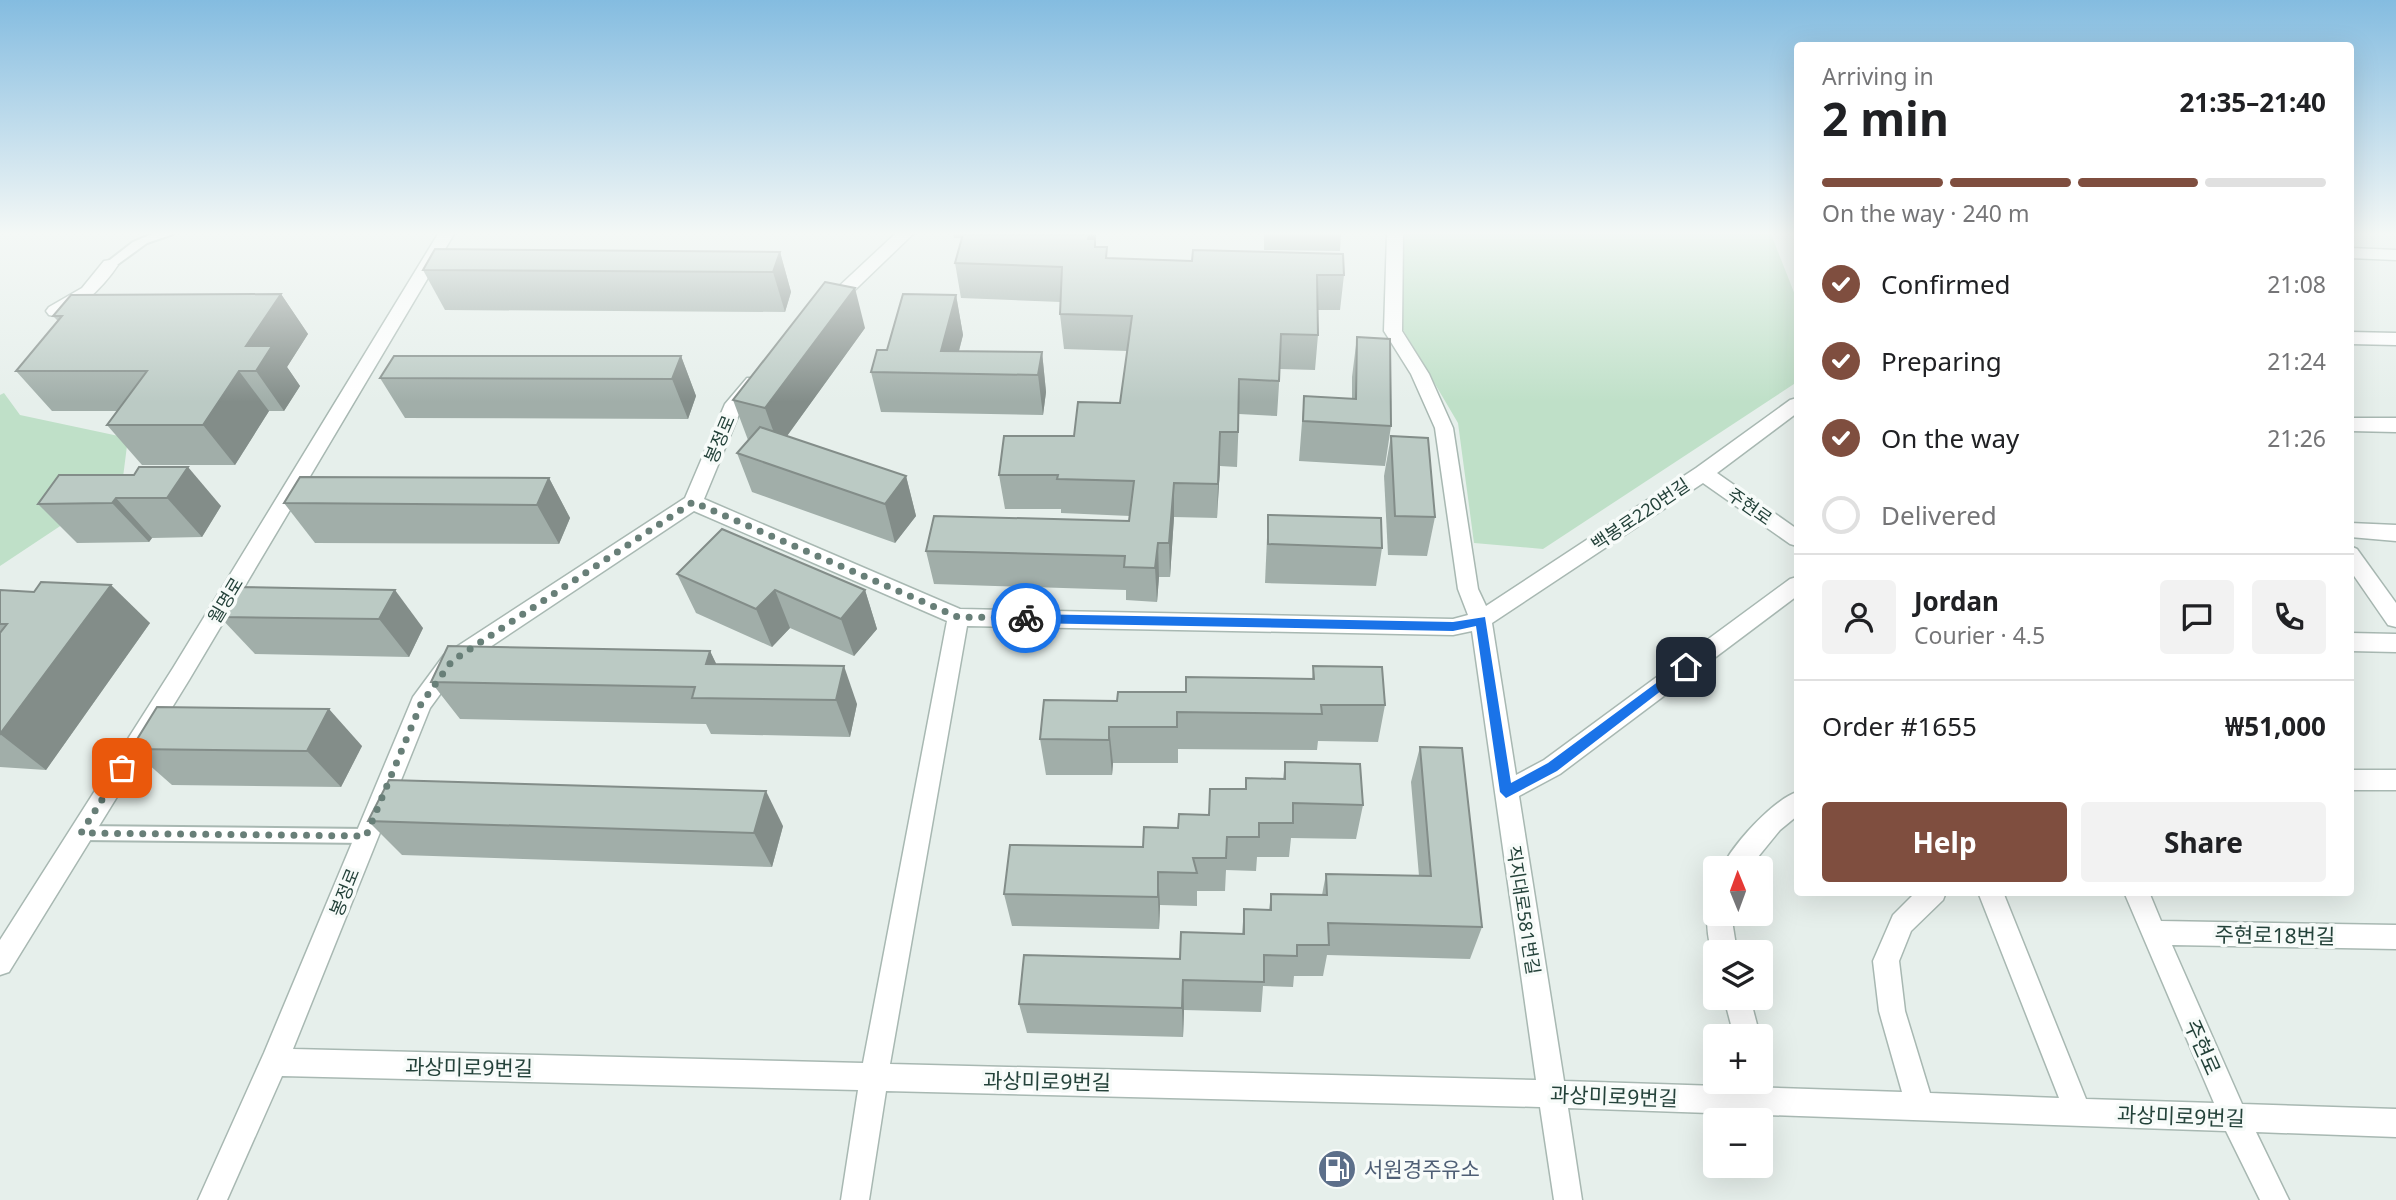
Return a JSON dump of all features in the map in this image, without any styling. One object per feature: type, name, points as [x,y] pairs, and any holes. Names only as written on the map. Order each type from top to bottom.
[{"type":"street","points":[[54,311],[90,290]]},
{"type":"street","name":"월명로","points":[[0,963],[188,662],[412,290]]},
{"type":"street","points":[[807,326],[845,290]]},
{"type":"street","name":"직지대로581번길","points":[[1392,290],[1393,331],[1420,374],[1444,428],[1468,589],[1481,620],[1568,1200]]},
{"type":"street","points":[[2354,338],[2396,339]]},
{"type":"street","name":"봉정로","points":[[212,1200],[274,1062],[421,704],[452,661],[693,502],[734,404],[764,369]]},
{"type":"street","name":"백봉로220번길","points":[[1481,620],[1703,473],[1794,406]]},
{"type":"street","points":[[2354,424],[2396,425]]},
{"type":"street","name":"주현로","points":[[1703,473],[1794,536]]},
{"type":"street","points":[[693,502],[958,617],[1453,626],[1481,620]]},
{"type":"street","points":[[2354,530],[2396,533]]},
{"type":"street","points":[[2354,560],[2396,619]]},
{"type":"street","points":[[1506,792],[1552,767],[1794,586]]},
{"type":"street","points":[[855,1200],[874,1077],[958,617]]},
{"type":"street","points":[[2354,642],[2396,643]]},
{"type":"street","points":[[2354,780],[2396,780]]},
{"type":"street","points":[[1744,856],[1772,823],[1794,805]]},
{"type":"street","points":[[1920,1107],[1892,1011],[1886,961],[1902,923],[1930,896]]},
{"type":"street","points":[[1992,896],[2078,1112]]},
{"type":"street","name":"주현로","points":[[2138,896],[2234,1118],[2275,1200]]},
{"type":"street","name":"주현로18번길","points":[[2154,933],[2396,937]]},
{"type":"street","name":"과상미로9번길","points":[[274,1062],[1552,1094],[1703,1092]]},
{"type":"street","name":"과상미로9번길","points":[[1773,1092],[1920,1107],[2396,1123]]},
{"type":"lane","points":[[81,833],[366,836]]},
{"type":"green space","points":[[1403,290],[1793,290],[1794,384],[1543,549],[1474,543],[1458,423],[1402,328]]},
{"type":"green space","points":[[4,393],[20,415],[128,438],[122,485],[0,566],[0,395]]},
{"type":"building","points":[[819,290],[854,290],[765,408],[733,400]]},
{"type":"building","points":[[1061,290],[1317,290],[1318,335],[1281,334],[1279,381],[1239,379],[1238,432],[1220,432],[1218,484],[1174,483],[1169,543],[1158,543],[1155,568],[1124,567],[1125,556],[926,551],[934,516],[1129,521],[1134,481],[1057,479],[1058,475],[999,475],[1004,436],[1074,436],[1078,402],[1120,403],[1132,316],[1060,314]]},
{"type":"building","points":[[281,294],[246,346],[272,346],[256,371],[239,371],[203,425],[107,425],[147,371],[16,371],[62,316],[53,316],[71,295]]},
{"type":"building","points":[[903,294],[956,295],[941,351],[1042,352],[1038,375],[871,372],[877,350],[887,350]]},
{"type":"building","points":[[1357,337],[1390,339],[1391,426],[1303,421],[1304,396],[1356,399]]},
{"type":"building","points":[[394,356],[681,356],[672,379],[380,378]]},
{"type":"building","points":[[760,427],[906,476],[885,504],[737,453]]},
{"type":"building","points":[[1391,436],[1428,438],[1435,517],[1395,516]]},
{"type":"building","points":[[139,467],[188,467],[167,498],[116,498],[112,503],[38,504],[59,475],[134,475]]},
{"type":"building","points":[[300,477],[549,478],[537,505],[284,503]]},
{"type":"building","points":[[1268,515],[1381,518],[1382,548],[1268,544]]},
{"type":"building","points":[[722,529],[865,590],[841,619],[775,590],[756,609],[677,574]]},
{"type":"building","points":[[41,582],[111,585],[0,734],[0,633],[7,624],[0,624],[0,590],[34,592]]},
{"type":"building","points":[[238,587],[395,590],[379,619],[220,617]]},
{"type":"building","points":[[448,646],[710,651],[706,664],[844,666],[836,700],[692,698],[695,687],[431,682]]},
{"type":"building","points":[[1313,666],[1382,667],[1385,705],[1321,705],[1322,714],[1177,712],[1177,727],[1109,727],[1109,740],[1040,739],[1044,700],[1117,701],[1118,692],[1186,692],[1186,677],[1314,679]]},
{"type":"building","points":[[157,707],[329,709],[307,751],[131,749]]},
{"type":"building","points":[[1420,747],[1462,748],[1482,927],[1328,923],[1329,945],[1297,945],[1297,956],[1264,955],[1264,982],[1183,980],[1182,1008],[1019,1004],[1024,955],[1180,959],[1181,932],[1244,934],[1244,909],[1271,910],[1271,894],[1327,895],[1326,874],[1431,876]]},
{"type":"building","points":[[1285,762],[1360,764],[1363,805],[1293,803],[1293,823],[1259,823],[1259,837],[1227,837],[1226,858],[1193,858],[1197,873],[1158,872],[1158,897],[1004,894],[1010,845],[1143,847],[1144,827],[1178,828],[1179,814],[1209,815],[1210,789],[1246,789],[1246,778],[1285,779]]},
{"type":"building","points":[[389,780],[766,791],[754,833],[368,821]]},
{"type":"way so far","points":[[122,768],[81,833],[366,836],[421,704],[452,661],[693,502],[958,617],[1026,618]]},
{"type":"place","name":"서원경주유소","points":[[1337,1169]]},
{"type":"route","points":[[1026,618],[1453,626],[1481,620],[1506,792],[1552,767],[1686,667]]}]
